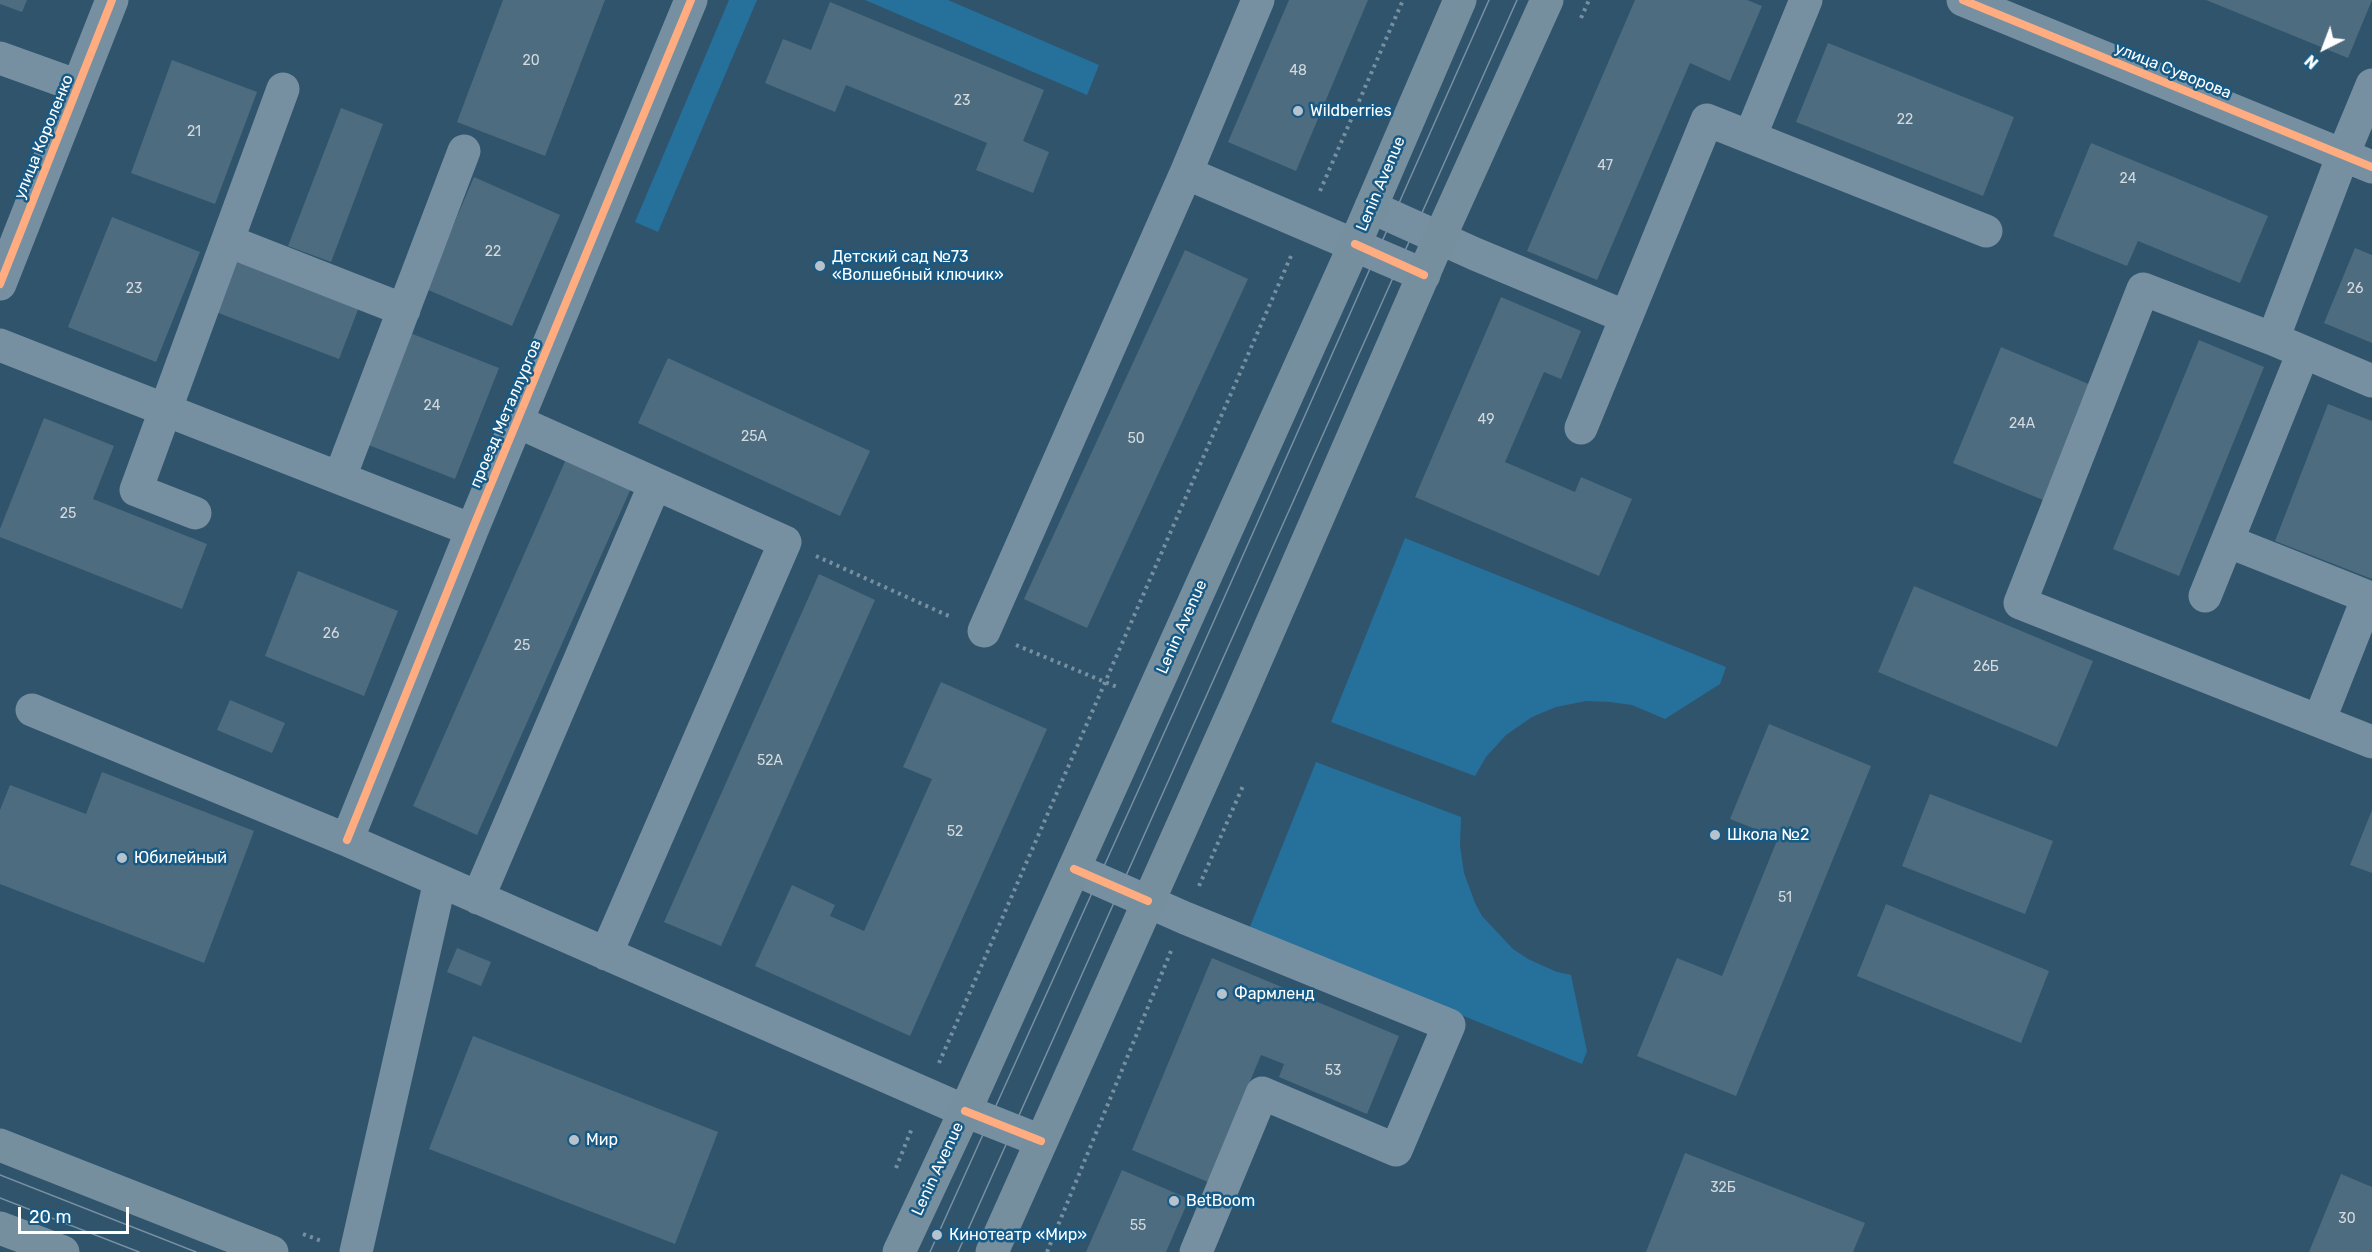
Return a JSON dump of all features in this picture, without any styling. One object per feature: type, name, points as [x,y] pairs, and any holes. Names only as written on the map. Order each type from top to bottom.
[{"type":"main road","name":"Lenin Avenue","points":[[899,1252],[965,1111],[1355,244],[1460,0]]},
{"type":"main road","points":[[992,1252],[1439,239],[1547,0]]},
{"type":"main road","points":[[0,1145],[272,1252]]},
{"type":"main road","points":[[0,1228],[63,1252]]},
{"type":"street","name":"улица Короленко","points":[[0,284],[112,0]]},
{"type":"street","name":"проезд Металлургов","points":[[347,840],[472,530],[691,0]]},
{"type":"street","points":[[984,631],[1186,173],[1257,0]]},
{"type":"street","points":[[1750,137],[1806,0]]},
{"type":"street","name":"улица Суворова","points":[[1963,0],[2357,161]]},
{"type":"street","points":[[0,58],[78,86]]},
{"type":"street","points":[[2273,339],[2357,161],[2372,85]]},
{"type":"street","points":[[195,513],[136,490],[283,89]]},
{"type":"street","points":[[1581,428],[1707,120],[1986,231]]},
{"type":"street","points":[[340,477],[464,151]]},
{"type":"street","points":[[1186,173],[1424,275]]},
{"type":"street","points":[[1371,207],[1439,239],[1626,317]]},
{"type":"street","points":[[228,241],[404,310]]},
{"type":"street","points":[[2372,381],[2273,339],[2143,289],[2020,603],[2372,742]]},
{"type":"street","points":[[0,345],[472,530]]},
{"type":"street","points":[[2205,596],[2302,353]]},
{"type":"street","points":[[518,422],[785,542],[606,954]]},
{"type":"street","points":[[478,898],[656,484]]},
{"type":"street","points":[[2227,541],[2368,597],[2319,721]]},
{"type":"street","points":[[32,710],[347,840],[965,1111],[1041,1141]]},
{"type":"street","points":[[1074,869],[1185,918],[1449,1025],[1396,1149],[1262,1093],[1196,1252]]},
{"type":"street","points":[[356,1252],[440,881]]},
{"type":"path","points":[[892,1178],[926,1093],[1403,0]]},
{"type":"path","points":[[1580,21],[1589,0]]},
{"type":"path","points":[[785,542],[984,631]]},
{"type":"path","points":[[1047,1252],[1245,779]]},
{"type":"shaded area","points":[[729,0],[757,0],[658,232],[635,222]]},
{"type":"shaded area","points":[[865,0],[948,0],[1099,65],[1087,95]]},
{"type":"shaded area","points":[[1405,538],[1726,667],[1720,684],[1665,719],[1632,705],[1610,702],[1586,701],[1556,707],[1532,717],[1506,735],[1486,757],[1475,776],[1331,722]]},
{"type":"shaded area","points":[[1316,762],[1461,817],[1460,846],[1464,873],[1482,916],[1513,949],[1528,959],[1557,972],[1571,975],[1587,1051],[1582,1064],[1249,929]]},
{"type":"building","points":[[0,0],[27,0],[22,12],[0,4]]},
{"type":"building","points":[[503,0],[605,0],[545,156],[457,122]]},
{"type":"building","points":[[1289,0],[1368,0],[1296,171],[1228,142]]},
{"type":"building","points":[[1635,0],[1747,0],[1762,6],[1730,81],[1690,63],[1597,280],[1527,251]]},
{"type":"building","points":[[2206,0],[2372,0],[2348,58]]},
{"type":"building","points":[[830,2],[1044,90],[1023,141],[1049,152],[1033,193],[976,170],[987,143],[846,85],[835,112],[765,83],[783,39],[811,50]]},
{"type":"building","points":[[1828,43],[2014,117],[1983,196],[1796,122]]},
{"type":"building","points":[[172,60],[257,92],[215,204],[131,173]]},
{"type":"building","points":[[341,108],[383,124],[331,262],[288,246]]},
{"type":"building","points":[[2091,143],[2268,216],[2240,283],[2138,241],[2127,266],[2053,236]]},
{"type":"building","points":[[474,177],[560,215],[512,326],[426,289]]},
{"type":"building","points":[[112,217],[200,252],[156,362],[68,327]]},
{"type":"building","points":[[2355,248],[2372,255],[2372,343],[2324,323]]},
{"type":"building","points":[[1185,250],[1248,279],[1087,628],[1024,599]]},
{"type":"building","points":[[235,261],[359,307],[339,359],[216,312]]},
{"type":"building","points":[[1501,297],[1581,331],[1561,379],[1544,372],[1505,462],[1575,492],[1581,477],[1632,499],[1599,576],[1415,497]]},
{"type":"building","points":[[410,333],[499,368],[455,479],[366,444]]},
{"type":"building","points":[[2199,340],[2264,367],[2179,576],[2113,549]]},
{"type":"building","points":[[2001,347],[2091,385],[2043,500],[1953,463]]},
{"type":"building","points":[[668,358],[870,451],[840,516],[638,423]]},
{"type":"building","points":[[2328,404],[2372,421],[2372,579],[2275,541]]},
{"type":"building","points":[[44,418],[114,446],[93,499],[207,544],[182,609],[0,537],[0,529]]},
{"type":"building","points":[[567,457],[632,486],[477,835],[413,806]]},
{"type":"building","points":[[298,571],[398,611],[364,696],[265,656]]},
{"type":"building","points":[[819,574],[875,600],[721,946],[664,922]]},
{"type":"building","points":[[1914,586],[2093,661],[2057,747],[1878,672]]},
{"type":"building","points":[[941,682],[1047,729],[910,1036],[755,966],[792,885],[835,905],[830,916],[864,931],[932,779],[903,767]]},
{"type":"building","points":[[230,700],[285,723],[272,753],[217,730]]},
{"type":"building","points":[[1769,724],[1871,766],[1736,1096],[1637,1056],[1677,958],[1722,976],[1778,838],[1730,819]]},
{"type":"building","name":"Юбилейный","points":[[102,772],[254,831],[204,963],[0,884],[0,810],[10,785],[86,814]]},
{"type":"building","points":[[1930,794],[2053,841],[2025,914],[1902,866]]},
{"type":"building","points":[[2372,810],[2372,873],[2350,865]]},
{"type":"building","points":[[1886,904],[2049,971],[2021,1043],[1857,976]]},
{"type":"building","points":[[457,948],[491,962],[481,986],[447,972]]},
{"type":"building","points":[[1212,958],[1399,1036],[1367,1114],[1279,1077],[1284,1064],[1261,1055],[1208,1182],[1132,1150]]},
{"type":"building","name":"Мир","points":[[473,1036],[718,1132],[675,1244],[429,1149]]},
{"type":"building","points":[[1685,1153],[1865,1223],[1853,1252],[1646,1252]]},
{"type":"building","points":[[1122,1170],[1189,1199],[1166,1252],[1086,1252]]},
{"type":"building","points":[[2341,1174],[2372,1187],[2372,1252],[2309,1252]]},
{"type":"tram line","points":[[930,1252],[1174,711],[1489,0]]},
{"type":"tram line","points":[[958,1252],[1517,0]]},
{"type":"tram line","points":[[0,1175],[196,1252]]},
{"type":"tram line","points":[[0,1198],[139,1252]]},
{"type":"cycle path","points":[[0,284],[112,0]]},
{"type":"cycle path","points":[[347,840],[472,530],[691,0]]},
{"type":"cycle path","points":[[1963,0],[2372,167]]},
{"type":"cycle path","points":[[1355,244],[1424,275]]},
{"type":"cycle path","points":[[1074,869],[1148,901]]},
{"type":"cycle path","points":[[965,1111],[1041,1141]]},
{"type":"place","name":"Wildberries","points":[[1298,111]]},
{"type":"place","name":"Детский сад №73 «Волшебный ключик»","points":[[820,266]]},
{"type":"place","name":"Школа №2","points":[[1715,835]]},
{"type":"place","name":"Юбилейный","points":[[122,858]]},
{"type":"place","name":"Фармленд","points":[[1222,994]]},
{"type":"place","name":"Мир","points":[[574,1140]]},
{"type":"place","name":"BetBoom","points":[[1174,1201]]},
{"type":"place","name":"Кинотеатр «Мир»","points":[[937,1235]]}]
